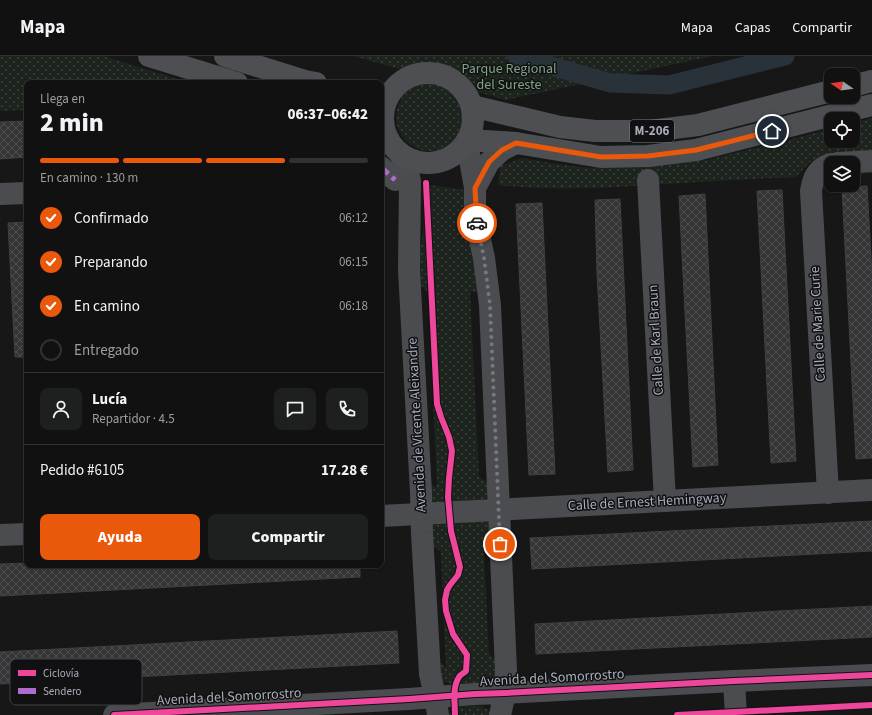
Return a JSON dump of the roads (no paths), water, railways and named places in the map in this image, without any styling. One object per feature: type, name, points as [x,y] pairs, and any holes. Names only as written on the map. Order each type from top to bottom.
[{"type":"main road","points":[[149,56],[227,80]]},
{"type":"main road","points":[[225,56],[302,80]]},
{"type":"main road","points":[[384,106],[391,92],[389,85],[422,73],[434,73],[447,77],[458,84],[466,94],[472,106],[473,115],[473,124],[467,141],[461,149],[454,156],[436,163],[426,164],[408,159],[393,148],[384,134]]},
{"type":"main road","points":[[860,84],[872,81]]},
{"type":"main road","name":"M-206","points":[[472,106],[530,120],[595,131],[650,131],[698,125],[824,93]]},
{"type":"main road","name":"M-206","points":[[467,141],[516,143],[601,157],[648,156],[696,150],[872,105]]},
{"type":"street","points":[[467,141],[475,188],[478,230],[484,258],[490,305],[506,670],[505,693],[500,715]]},
{"type":"street","points":[[475,188],[489,162],[502,150],[516,143]]},
{"type":"street","name":"Avenida de Vicente Aleixandre","points":[[400,154],[407,168],[410,181],[409,270],[422,541],[430,674],[437,706]]},
{"type":"street","points":[[860,162],[872,161]]},
{"type":"street","name":"Calle de Marie Curie","points":[[824,167],[816,174],[812,182],[811,192],[828,493]]},
{"type":"street","name":"Calle de Karl Braun","points":[[648,180],[665,501]]},
{"type":"street","points":[[0,194],[24,193]]},
{"type":"street","name":"Calle de Ernest Hemingway","points":[[384,516],[872,490]]},
{"type":"street","points":[[0,535],[24,534]]},
{"type":"street","name":"Avenida del Somorrostro","points":[[114,715],[401,699],[437,706],[505,693],[872,675]]},
{"type":"street","points":[[734,681],[736,715]]},
{"type":"waterway","points":[[517,56],[610,83],[669,85],[785,56]]},
{"type":"park label","name":"Parque Regional del Sureste","points":[[509,78]]}]
